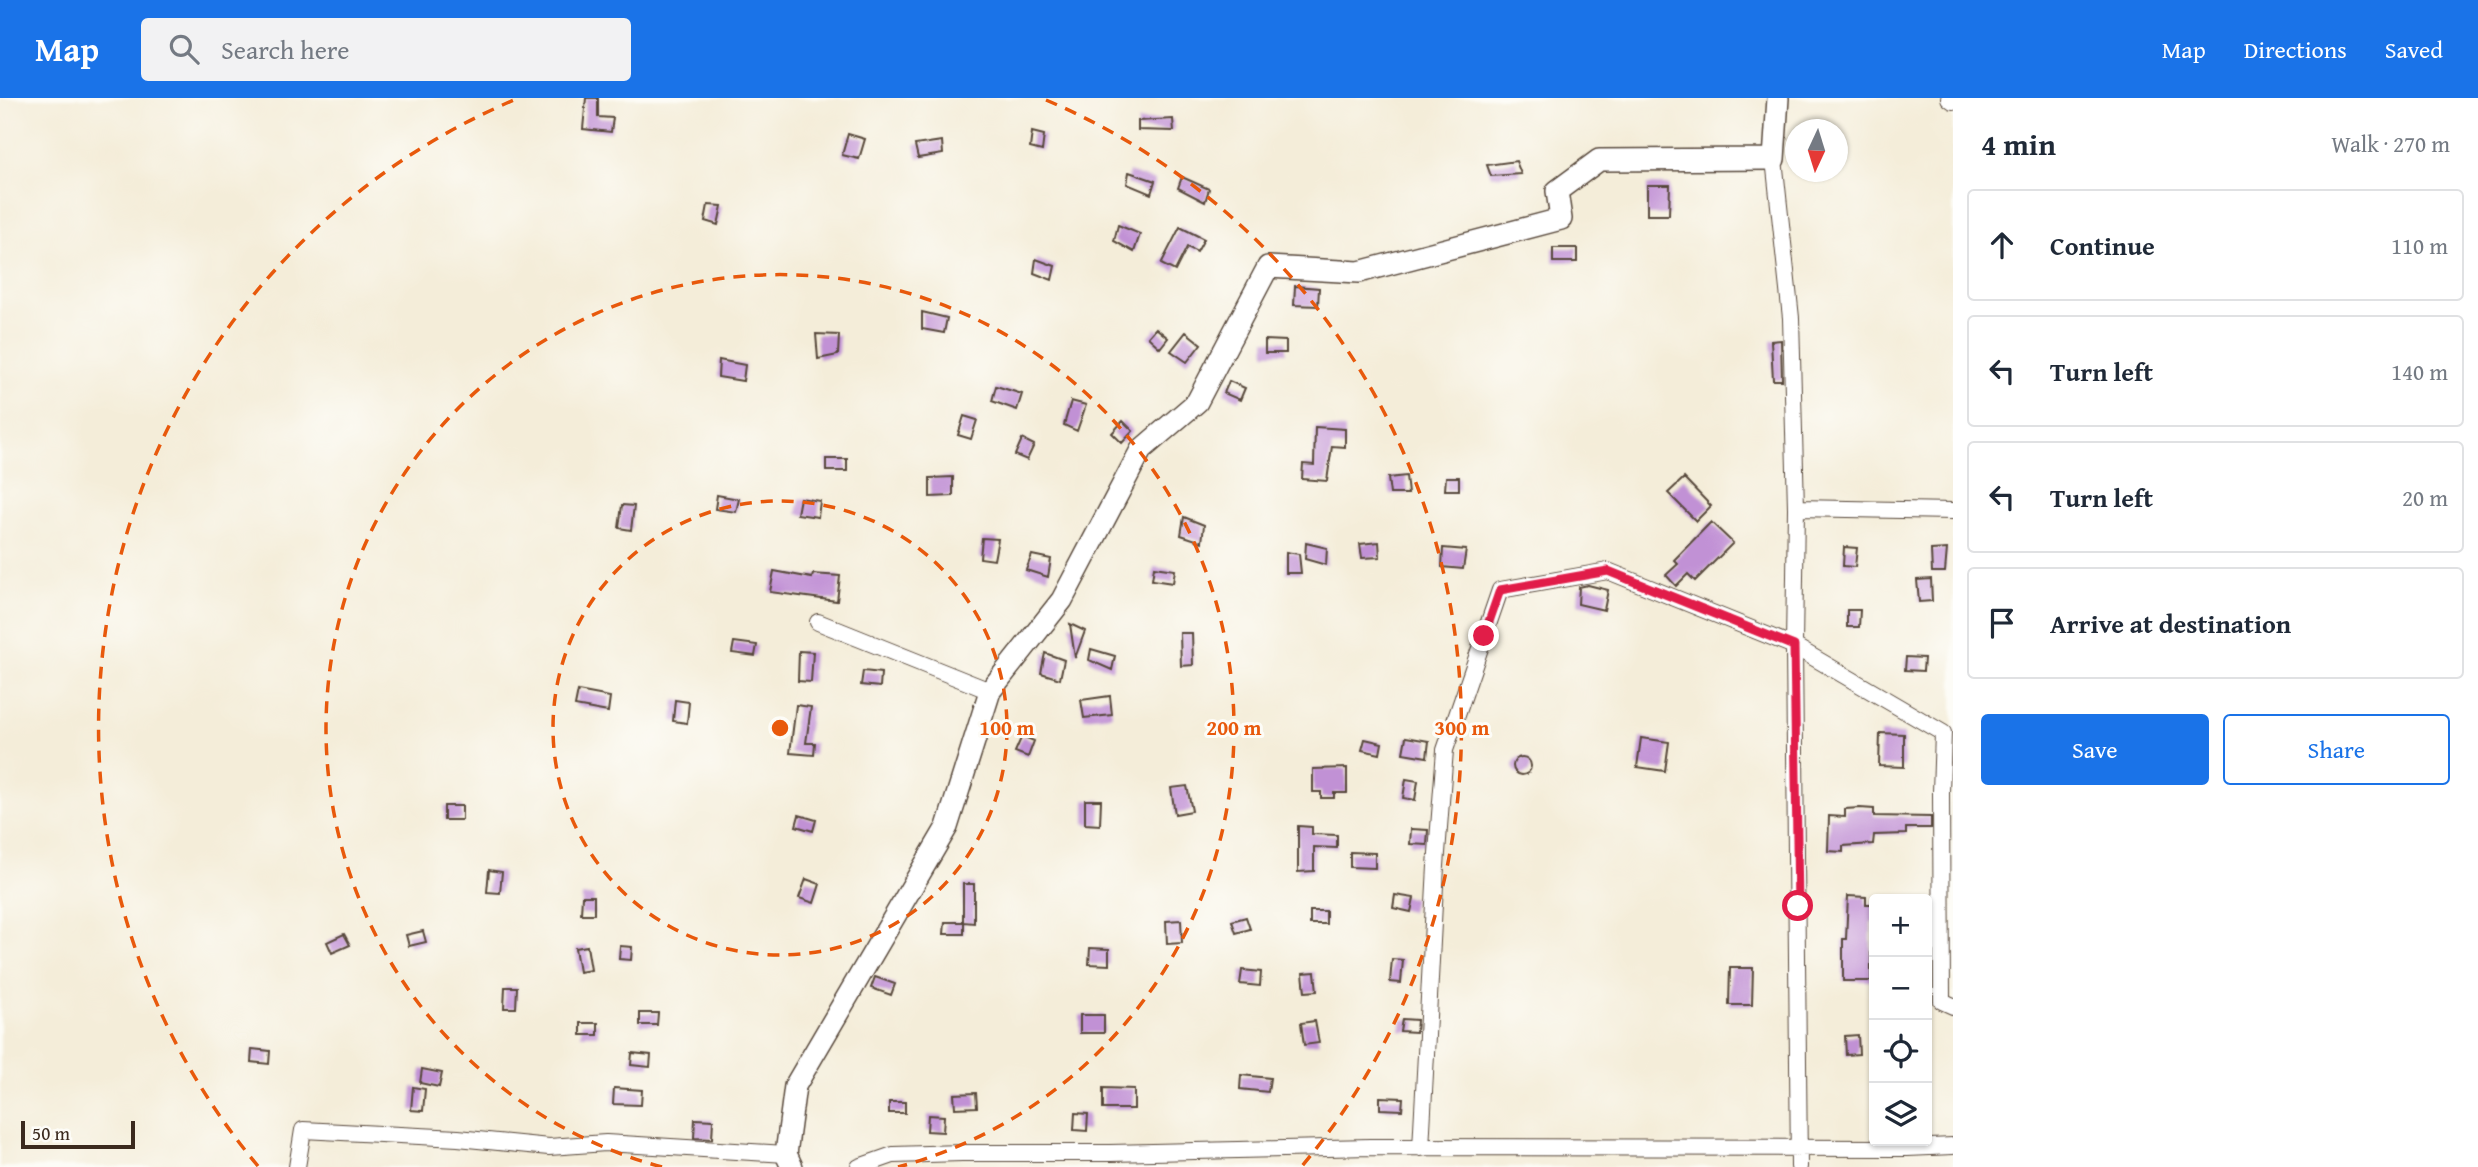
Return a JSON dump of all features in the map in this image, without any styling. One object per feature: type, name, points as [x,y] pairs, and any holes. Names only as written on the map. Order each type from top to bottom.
[{"type":"street","points":[[1777,98],[1774,159],[1791,318],[1796,508],[1794,646],[1799,1167]]},
{"type":"street","points":[[297,1167],[303,1130],[458,1138],[549,1147],[606,1143],[789,1161],[795,1086],[947,827],[990,691],[1062,600],[1141,450],[1197,402],[1268,267],[1359,272],[1561,219],[1557,191],[1599,160],[1774,159]]},
{"type":"street","points":[[1796,508],[1953,511]]},
{"type":"street","points":[[1421,1148],[1445,750],[1500,590],[1608,571],[1794,646],[1948,733],[1942,1001],[1953,1006]]},
{"type":"street","points":[[818,622],[990,691]]},
{"type":"street","points":[[859,1167],[893,1155],[1421,1148],[1953,1146]]},
{"type":"building","points":[[586,98],[598,98],[598,117],[613,118],[611,132],[583,129]]},
{"type":"building","points":[[1173,119],[1174,131],[1138,130],[1138,121]]},
{"type":"building","points":[[1032,132],[1044,135],[1042,151],[1030,148]]},
{"type":"building","points":[[848,134],[865,139],[859,159],[842,155]]},
{"type":"building","points":[[942,141],[943,154],[918,158],[915,145]]},
{"type":"building","points":[[1516,161],[1521,174],[1491,176],[1487,165]]},
{"type":"building","points":[[1129,172],[1155,181],[1151,194],[1127,184]]},
{"type":"building","points":[[1182,177],[1209,189],[1205,202],[1178,188]]},
{"type":"building","points":[[1647,185],[1670,185],[1669,215],[1647,215]]},
{"type":"building","points":[[708,205],[722,206],[718,225],[705,221]]},
{"type":"building","points":[[1118,225],[1140,234],[1134,252],[1114,241]]},
{"type":"building","points":[[1180,227],[1204,239],[1197,252],[1187,247],[1175,271],[1161,264]]},
{"type":"building","points":[[1553,248],[1577,248],[1577,262],[1553,262]]},
{"type":"building","points":[[1036,259],[1055,266],[1052,280],[1034,273]]},
{"type":"building","points":[[1295,286],[1319,288],[1318,306],[1294,305]]},
{"type":"building","points":[[922,312],[947,318],[944,333],[922,329]]},
{"type":"building","points":[[1156,328],[1168,338],[1160,348],[1148,337]]},
{"type":"building","points":[[1186,332],[1201,344],[1187,362],[1171,351]]},
{"type":"building","points":[[816,334],[839,335],[838,355],[818,359]]},
{"type":"building","points":[[1265,340],[1286,341],[1286,353],[1265,353]]},
{"type":"building","points":[[1781,340],[1782,380],[1773,380],[1771,341]]},
{"type":"building","points":[[719,360],[745,365],[743,381],[718,377]]},
{"type":"building","points":[[1229,381],[1245,388],[1240,400],[1224,393]]},
{"type":"building","points":[[996,386],[1022,394],[1017,410],[992,401]]},
{"type":"building","points":[[1071,401],[1086,405],[1077,431],[1064,425]]},
{"type":"building","points":[[964,416],[977,420],[971,439],[958,435]]},
{"type":"building","points":[[1123,421],[1133,431],[1122,443],[1112,433]]},
{"type":"building","points":[[1315,427],[1345,429],[1345,447],[1332,446],[1327,481],[1302,479],[1303,464],[1314,465]]},
{"type":"building","points":[[1022,439],[1034,445],[1027,460],[1015,455]]},
{"type":"building","points":[[826,459],[847,459],[847,471],[826,471]]},
{"type":"building","points":[[1406,476],[1408,494],[1390,494],[1388,478]]},
{"type":"building","points":[[953,477],[953,496],[930,497],[930,478]]},
{"type":"building","points":[[1446,477],[1459,477],[1459,490],[1445,490]]},
{"type":"building","points":[[1684,478],[1711,506],[1696,521],[1668,493]]},
{"type":"building","points":[[717,495],[739,499],[736,512],[715,509]]},
{"type":"building","points":[[800,498],[820,501],[818,517],[797,514]]},
{"type":"building","points":[[622,505],[634,506],[631,530],[619,528]]},
{"type":"building","points":[[1184,517],[1204,525],[1202,542],[1181,535]]},
{"type":"building","points":[[1711,522],[1733,543],[1695,581],[1688,574],[1676,586],[1666,575],[1678,564],[1674,560]]},
{"type":"building","points":[[982,538],[998,539],[994,560],[980,558]]},
{"type":"building","points":[[1379,542],[1380,557],[1362,558],[1360,544]]},
{"type":"building","points":[[1306,543],[1327,548],[1326,565],[1305,559]]},
{"type":"building","points":[[1844,547],[1857,548],[1855,567],[1843,566]]},
{"type":"building","points":[[1443,548],[1466,550],[1463,569],[1442,567]]},
{"type":"building","points":[[1947,549],[1945,572],[1932,572],[1931,550]]},
{"type":"building","points":[[1286,552],[1299,554],[1301,573],[1286,573]]},
{"type":"building","points":[[1032,555],[1051,559],[1048,577],[1026,570]]},
{"type":"building","points":[[1154,567],[1175,570],[1173,583],[1152,580]]},
{"type":"building","points":[[774,571],[812,578],[813,574],[840,576],[837,601],[770,592]]},
{"type":"building","points":[[1931,579],[1932,601],[1919,602],[1917,580]]},
{"type":"building","points":[[1588,585],[1608,590],[1604,610],[1578,604],[1579,587]]},
{"type":"building","points":[[1847,610],[1860,610],[1859,627],[1847,627]]},
{"type":"building","points":[[1070,624],[1085,631],[1075,658]]},
{"type":"building","points":[[1180,633],[1192,633],[1193,665],[1181,666]]},
{"type":"building","points":[[734,642],[757,645],[755,656],[732,653]]},
{"type":"building","points":[[1091,649],[1115,656],[1112,670],[1089,660]]},
{"type":"building","points":[[799,651],[813,652],[811,682],[798,681]]},
{"type":"building","points":[[1045,653],[1064,660],[1060,679],[1041,673]]},
{"type":"building","points":[[1906,657],[1924,658],[1923,671],[1905,670]]},
{"type":"building","points":[[863,671],[881,673],[880,687],[861,685]]},
{"type":"building","points":[[578,691],[610,697],[608,712],[575,706]]},
{"type":"building","points":[[1110,696],[1112,715],[1084,718],[1081,700]]},
{"type":"building","points":[[675,700],[689,702],[687,723],[673,721]]},
{"type":"building","points":[[796,705],[811,707],[806,743],[815,743],[814,755],[790,753]]},
{"type":"building","points":[[1880,733],[1904,734],[1904,767],[1879,766]]},
{"type":"building","points":[[1022,736],[1034,741],[1028,757],[1015,752]]},
{"type":"building","points":[[1406,737],[1429,741],[1427,757],[1403,753]]},
{"type":"building","points":[[1641,738],[1669,742],[1665,771],[1637,767]]},
{"type":"building","points":[[1365,739],[1382,743],[1380,754],[1362,750]]},
{"type":"building","points":[[1522,757],[1528,760],[1531,766],[1528,772],[1522,775],[1516,772],[1513,766],[1516,760]]},
{"type":"building","points":[[1347,768],[1347,793],[1334,793],[1334,798],[1321,798],[1321,792],[1313,792],[1313,769]]},
{"type":"building","points":[[1406,779],[1418,781],[1415,800],[1403,798]]},
{"type":"building","points":[[1187,786],[1192,811],[1175,814],[1171,788]]},
{"type":"building","points":[[1085,800],[1101,800],[1100,825],[1085,824]]},
{"type":"building","points":[[444,806],[462,806],[462,820],[444,820]]},
{"type":"building","points":[[1845,809],[1874,809],[1874,816],[1931,817],[1931,828],[1906,828],[1906,834],[1874,835],[1873,844],[1843,846],[1843,852],[1828,851],[1829,816],[1845,817]]},
{"type":"building","points":[[799,815],[816,820],[813,831],[796,826]]},
{"type":"building","points":[[1298,826],[1312,827],[1312,834],[1337,835],[1337,848],[1314,847],[1314,871],[1298,872]]},
{"type":"building","points":[[1411,829],[1428,830],[1427,845],[1410,844]]},
{"type":"building","points":[[1350,852],[1375,853],[1375,868],[1350,867]]},
{"type":"building","points":[[489,870],[502,872],[500,893],[487,892]]},
{"type":"building","points":[[806,879],[820,884],[814,903],[799,898]]},
{"type":"building","points":[[963,884],[974,884],[974,923],[964,922],[964,934],[944,934],[945,922],[963,922]]},
{"type":"building","points":[[1395,895],[1414,898],[1411,912],[1393,908]]},
{"type":"building","points":[[582,896],[594,896],[594,914],[581,914]]},
{"type":"building","points":[[1848,896],[1866,897],[1866,904],[1869,904],[1869,981],[1843,981],[1843,939],[1846,939]]},
{"type":"building","points":[[1310,911],[1326,911],[1326,924],[1310,924]]},
{"type":"building","points":[[1246,917],[1250,929],[1236,933],[1232,921]]},
{"type":"building","points":[[1181,920],[1182,943],[1167,944],[1166,921]]},
{"type":"building","points":[[423,931],[426,942],[409,946],[406,935]]},
{"type":"building","points":[[344,934],[350,945],[332,953],[327,942]]},
{"type":"building","points":[[587,946],[591,970],[579,972],[575,948]]},
{"type":"building","points":[[620,946],[632,947],[631,960],[619,959]]},
{"type":"building","points":[[1090,948],[1109,949],[1109,965],[1089,964]]},
{"type":"building","points":[[1392,959],[1403,960],[1401,983],[1390,982]]},
{"type":"building","points":[[1730,968],[1753,968],[1752,1005],[1729,1005]]},
{"type":"building","points":[[1242,970],[1261,972],[1260,986],[1240,984]]},
{"type":"building","points":[[1315,972],[1317,991],[1305,992],[1303,973]]},
{"type":"building","points":[[875,977],[895,984],[891,995],[871,988]]},
{"type":"building","points":[[505,987],[517,987],[516,1008],[504,1008]]},
{"type":"building","points":[[640,1013],[658,1013],[657,1025],[640,1025]]},
{"type":"building","points":[[1080,1015],[1104,1015],[1104,1033],[1080,1033]]},
{"type":"building","points":[[1402,1019],[1417,1020],[1416,1032],[1400,1031]]},
{"type":"building","points":[[1315,1021],[1319,1043],[1304,1045],[1301,1023]]},
{"type":"building","points":[[581,1023],[598,1023],[598,1035],[581,1035]]},
{"type":"building","points":[[1858,1035],[1859,1054],[1846,1055],[1845,1036]]},
{"type":"building","points":[[252,1049],[270,1051],[269,1064],[251,1062]]},
{"type":"building","points":[[632,1053],[651,1055],[650,1067],[631,1065]]},
{"type":"building","points":[[422,1069],[442,1073],[439,1087],[420,1083]]},
{"type":"building","points":[[1241,1075],[1270,1078],[1268,1092],[1240,1089]]},
{"type":"building","points":[[413,1087],[425,1089],[423,1111],[411,1110]]},
{"type":"building","points":[[614,1088],[642,1090],[641,1105],[613,1104]]},
{"type":"building","points":[[1103,1088],[1134,1089],[1134,1109],[1103,1109]]},
{"type":"building","points":[[976,1093],[977,1107],[955,1108],[954,1094]]},
{"type":"building","points":[[1380,1097],[1403,1098],[1402,1110],[1380,1109]]},
{"type":"building","points":[[889,1102],[905,1102],[905,1113],[889,1113]]},
{"type":"building","points":[[1075,1113],[1088,1114],[1087,1131],[1074,1130]]},
{"type":"building","points":[[928,1115],[944,1116],[943,1132],[927,1131]]},
{"type":"building","points":[[695,1119],[713,1120],[712,1139],[694,1138]]},
{"type":"route","points":[[1484,636],[1500,590],[1608,571],[1794,646],[1798,906]]}]
